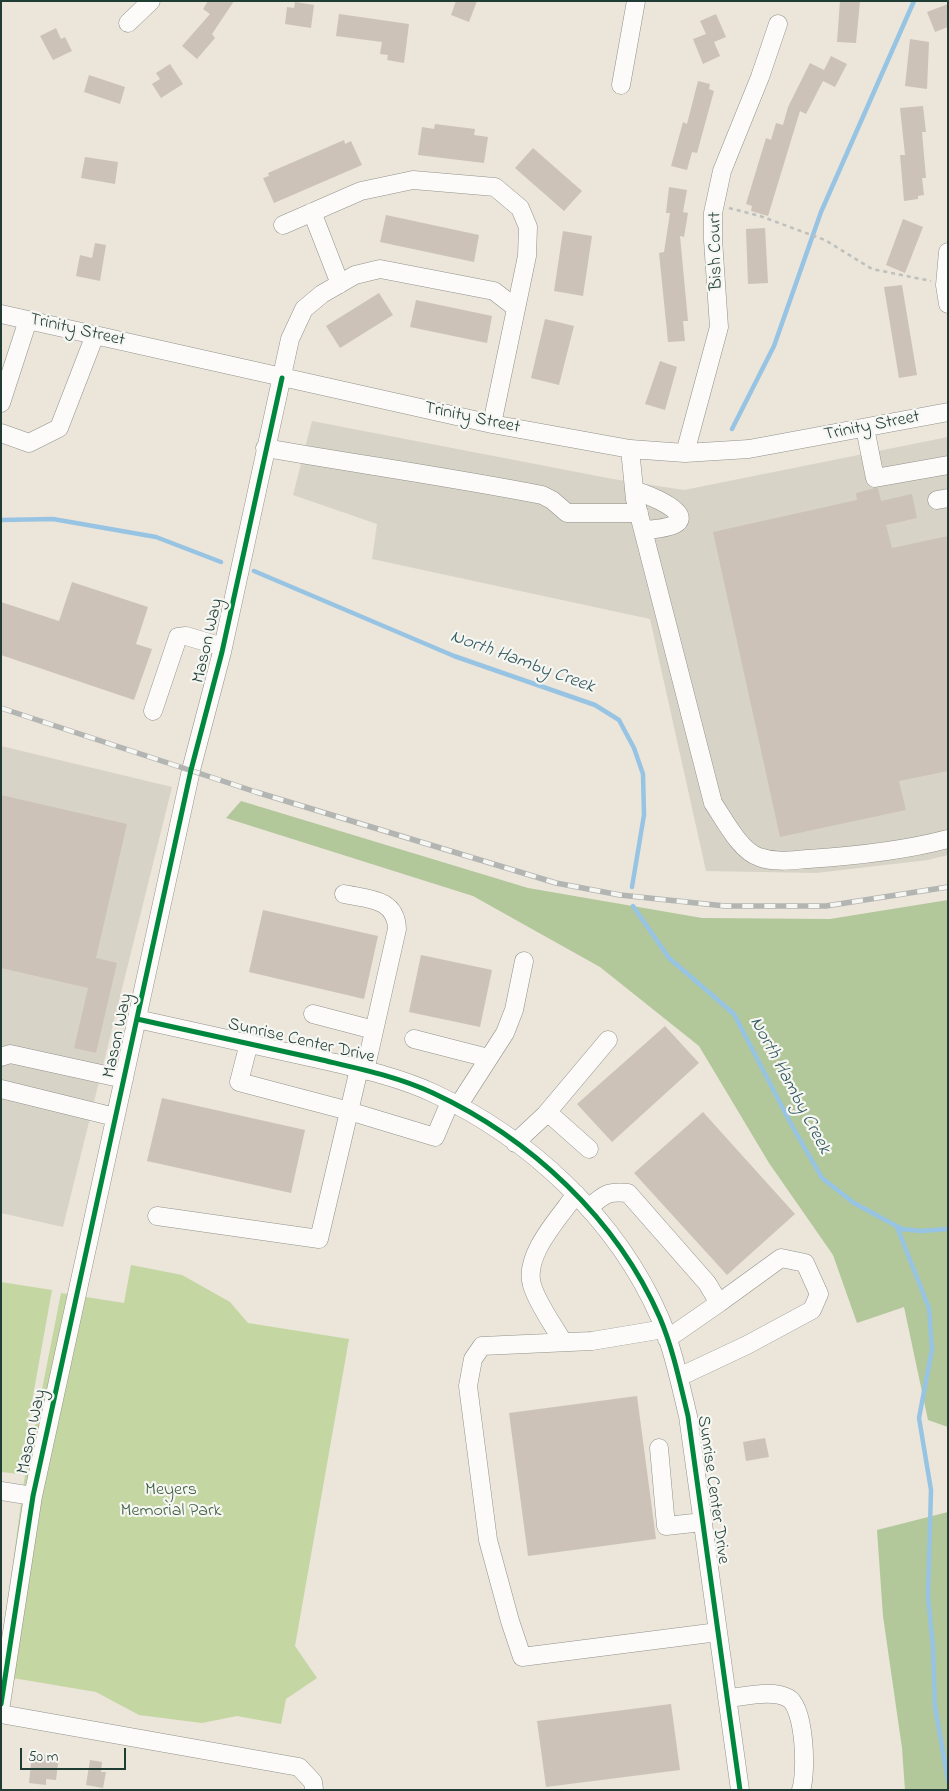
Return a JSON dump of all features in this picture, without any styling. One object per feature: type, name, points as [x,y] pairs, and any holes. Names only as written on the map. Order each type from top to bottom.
[{"type":"street","points":[[128,23],[151,1]]},
{"type":"street","points":[[621,85],[636,1]]},
{"type":"street","name":"Bish Court","points":[[685,453],[719,327],[712,240],[715,205],[722,171],[760,78],[778,24]]},
{"type":"street","points":[[283,225],[361,190],[413,180],[495,187],[520,208],[528,227],[527,256],[492,424]]},
{"type":"street","points":[[312,212],[340,284]]},
{"type":"street","points":[[948,252],[946,281],[948,304]]},
{"type":"street","name":"Mason Way","points":[[1,1704],[33,1496],[191,770],[223,647],[290,338],[304,309],[322,294],[355,275],[380,269],[494,291],[516,308]]},
{"type":"street","name":"Trinity Street","points":[[1,314],[492,424],[630,449],[685,453],[749,449],[948,412]]},
{"type":"street","points":[[1,403],[28,320]]},
{"type":"street","points":[[1,433],[29,443],[60,428],[94,335]]},
{"type":"street","points":[[865,428],[875,478],[948,465]]},
{"type":"street","points":[[265,448],[347,463],[445,476],[542,495],[552,500],[567,513],[620,515],[668,529],[676,525],[679,520],[678,511],[670,504],[634,490]]},
{"type":"street","points":[[630,449],[634,490],[641,522],[712,803],[739,841],[758,857],[778,861],[848,856],[918,847],[948,839]]},
{"type":"street","points":[[153,712],[178,637],[186,636],[223,647]]},
{"type":"street","points":[[157,1216],[319,1239],[350,1111],[374,1030],[397,929],[397,918],[383,902],[344,894]]},
{"type":"street","points":[[249,1043],[238,1082],[350,1111],[435,1137],[454,1104],[505,1033],[514,1010],[524,961]]},
{"type":"street","points":[[313,1014],[374,1030]]},
{"type":"street","name":"Sunrise Center Drive","points":[[136,1019],[362,1070],[424,1090],[482,1119],[557,1174],[589,1208],[640,1279],[666,1334],[679,1377],[688,1416],[740,1790]]},
{"type":"street","points":[[414,1039],[488,1058]]},
{"type":"street","points":[[515,1143],[546,1115],[608,1040]]},
{"type":"street","points":[[1,1057],[10,1054],[124,1079]]},
{"type":"street","points":[[1,1089],[115,1117]]},
{"type":"street","points":[[546,1115],[553,1117],[589,1149]]},
{"type":"street","points":[[589,1208],[602,1196],[613,1192],[628,1193],[707,1283],[719,1303]]},
{"type":"street","points":[[563,1342],[532,1285],[530,1270],[544,1238],[576,1194]]},
{"type":"street","points":[[679,1377],[747,1345],[812,1310],[819,1294],[806,1263],[781,1258],[719,1303],[666,1334],[592,1341],[482,1346],[473,1359],[468,1386],[488,1540],[522,1657],[718,1632]]},
{"type":"street","points":[[659,1448],[666,1526],[703,1522]]},
{"type":"street","points":[[1,1491],[33,1496]]},
{"type":"street","points":[[727,1698],[776,1695],[789,1698],[796,1706],[806,1765],[801,1790]]},
{"type":"street","points":[[1,1714],[299,1767],[313,1786]]},
{"type":"path","points":[[715,205],[760,216],[825,240],[872,269],[923,280],[946,281]]},
{"type":"shaded area","points":[[312,421],[613,479],[684,490],[948,437],[948,855],[928,860],[816,873],[706,871],[650,619],[372,559],[377,524],[293,495]]},
{"type":"shaded area","points":[[1,746],[172,787],[63,1227],[1,1213]]},
{"type":"green space","points":[[241,801],[528,888],[702,918],[830,919],[948,900],[948,1427],[928,1420],[904,1307],[857,1323],[833,1255],[769,1163],[699,1046],[600,967],[473,896],[226,818]]},
{"type":"green space","name":"Meyers Memorial Park","points":[[131,1265],[182,1275],[230,1302],[248,1323],[349,1339],[295,1646],[317,1678],[286,1699],[281,1724],[237,1716],[202,1723],[139,1715],[96,1692],[1,1676],[1,1652],[24,1481],[61,1293],[124,1303]]},
{"type":"green space","points":[[1,1282],[52,1290],[19,1474],[1,1472]]},
{"type":"green space","points":[[948,1512],[948,1790],[905,1790],[902,1748],[883,1616],[877,1530]]},
{"type":"building","points":[[208,1],[234,1],[212,34],[215,38],[197,59],[182,46],[210,14],[203,9]]},
{"type":"building","points":[[456,1],[477,1],[469,22],[451,15]]},
{"type":"building","points":[[840,1],[860,1],[856,43],[837,42]]},
{"type":"building","points":[[295,2],[314,5],[311,28],[285,24],[287,7],[294,8]]},
{"type":"building","points":[[948,4],[948,27],[935,32],[927,12]]},
{"type":"building","points":[[339,14],[409,24],[404,63],[387,60],[388,55],[380,54],[382,42],[336,36]]},
{"type":"building","points":[[716,14],[726,37],[714,42],[720,56],[703,64],[693,39],[706,34],[700,21]]},
{"type":"building","points":[[56,28],[61,39],[65,37],[72,51],[53,60],[40,36]]},
{"type":"building","points":[[910,39],[929,42],[927,89],[905,86]]},
{"type":"building","points":[[831,56],[847,64],[835,87],[823,81],[806,114],[800,111],[768,216],[751,211],[752,206],[746,204],[766,138],[771,140],[776,123],[783,125],[788,107],[810,63],[824,70]]},
{"type":"building","points":[[170,64],[183,84],[161,98],[152,84],[160,79],[156,73]]},
{"type":"building","points":[[89,75],[125,87],[120,104],[84,92]]},
{"type":"building","points":[[698,81],[710,84],[709,89],[714,91],[697,153],[692,152],[687,170],[671,166],[683,122],[687,124]]},
{"type":"building","points":[[923,106],[926,132],[922,132],[926,178],[922,178],[924,195],[918,196],[918,199],[904,201],[900,155],[905,155],[900,108]]},
{"type":"building","points":[[435,124],[475,129],[474,135],[488,137],[484,163],[418,155],[422,127],[434,129]]},
{"type":"building","points":[[344,140],[345,144],[351,141],[362,165],[274,203],[263,178],[269,176],[268,173]]},
{"type":"building","points":[[533,148],[582,191],[564,211],[515,168]]},
{"type":"building","points":[[85,157],[118,162],[115,184],[81,178]]},
{"type":"building","points":[[669,187],[687,190],[683,212],[688,213],[684,237],[680,236],[688,321],[683,321],[685,341],[668,342],[659,253],[664,252],[670,213],[666,213]]},
{"type":"building","points":[[386,215],[479,235],[474,262],[380,242]]},
{"type":"building","points":[[903,219],[923,227],[905,273],[886,265]]},
{"type":"building","points":[[765,228],[768,283],[748,284],[746,229]]},
{"type":"building","points":[[563,231],[592,236],[583,296],[554,291]]},
{"type":"building","points":[[95,243],[106,245],[100,281],[76,276],[80,255],[92,258]]},
{"type":"building","points":[[902,285],[917,375],[899,378],[884,287]]},
{"type":"building","points":[[379,293],[393,315],[340,348],[326,326]]},
{"type":"building","points":[[416,300],[492,316],[487,343],[410,327]]},
{"type":"building","points":[[545,319],[574,326],[559,385],[531,378]]},
{"type":"building","points":[[660,361],[677,367],[665,410],[645,404]]},
{"type":"building","points":[[878,488],[881,501],[912,494],[917,518],[886,525],[892,548],[948,536],[948,771],[899,781],[906,810],[780,837],[713,532],[857,500],[856,493]]},
{"type":"building","points":[[72,582],[148,607],[136,644],[152,649],[134,700],[1,655],[1,602],[59,621]]},
{"type":"building","points":[[1,795],[127,824],[96,958],[117,963],[96,1053],[74,1048],[88,988],[1,968]]},
{"type":"building","points":[[263,910],[378,936],[364,999],[249,972]]},
{"type":"building","points":[[421,955],[492,970],[480,1027],[409,1012]]},
{"type":"building","points":[[665,1026],[699,1063],[612,1142],[577,1104]]},
{"type":"building","points":[[162,1098],[305,1130],[291,1193],[147,1161]]},
{"type":"building","points":[[703,1112],[795,1214],[727,1275],[634,1173]]},
{"type":"building","points":[[637,1396],[656,1539],[528,1556],[509,1413]]},
{"type":"building","points":[[765,1438],[769,1457],[746,1461],[743,1442]]},
{"type":"building","points":[[671,1704],[680,1770],[546,1787],[537,1721]]},
{"type":"building","points":[[32,1753],[59,1756],[56,1780],[46,1779],[46,1785],[29,1783]]},
{"type":"building","points":[[90,1760],[102,1762],[101,1772],[106,1772],[103,1788],[86,1785]]},
{"type":"waterway","points":[[732,429],[774,346],[821,212],[914,1]]},
{"type":"waterway","name":"North Hamby Creek","points":[[1,520],[53,519],[156,537],[221,562]]},
{"type":"waterway","name":"North Hamby Creek","points":[[254,571],[454,656],[595,705],[619,720],[634,748],[643,774],[644,815],[632,887]]},
{"type":"waterway","name":"North Hamby Creek","points":[[633,906],[669,958],[734,1014],[791,1124],[822,1178],[854,1203],[902,1229],[921,1231],[948,1229]]},
{"type":"waterway","points":[[897,1227],[929,1308],[932,1349],[919,1418],[931,1490],[928,1597],[933,1647],[935,1706],[948,1781]]},
{"type":"railway","points":[[1,708],[256,792],[556,883],[620,895],[725,906],[826,906],[948,887]]},
{"type":"cycle path","points":[[1,1704],[33,1496],[191,770],[222,652],[282,378]]},
{"type":"cycle path","points":[[137,1019],[362,1069],[419,1087],[469,1112],[503,1133],[567,1185],[595,1215],[620,1247],[642,1282],[665,1330],[679,1379],[688,1416],[740,1790]]}]
